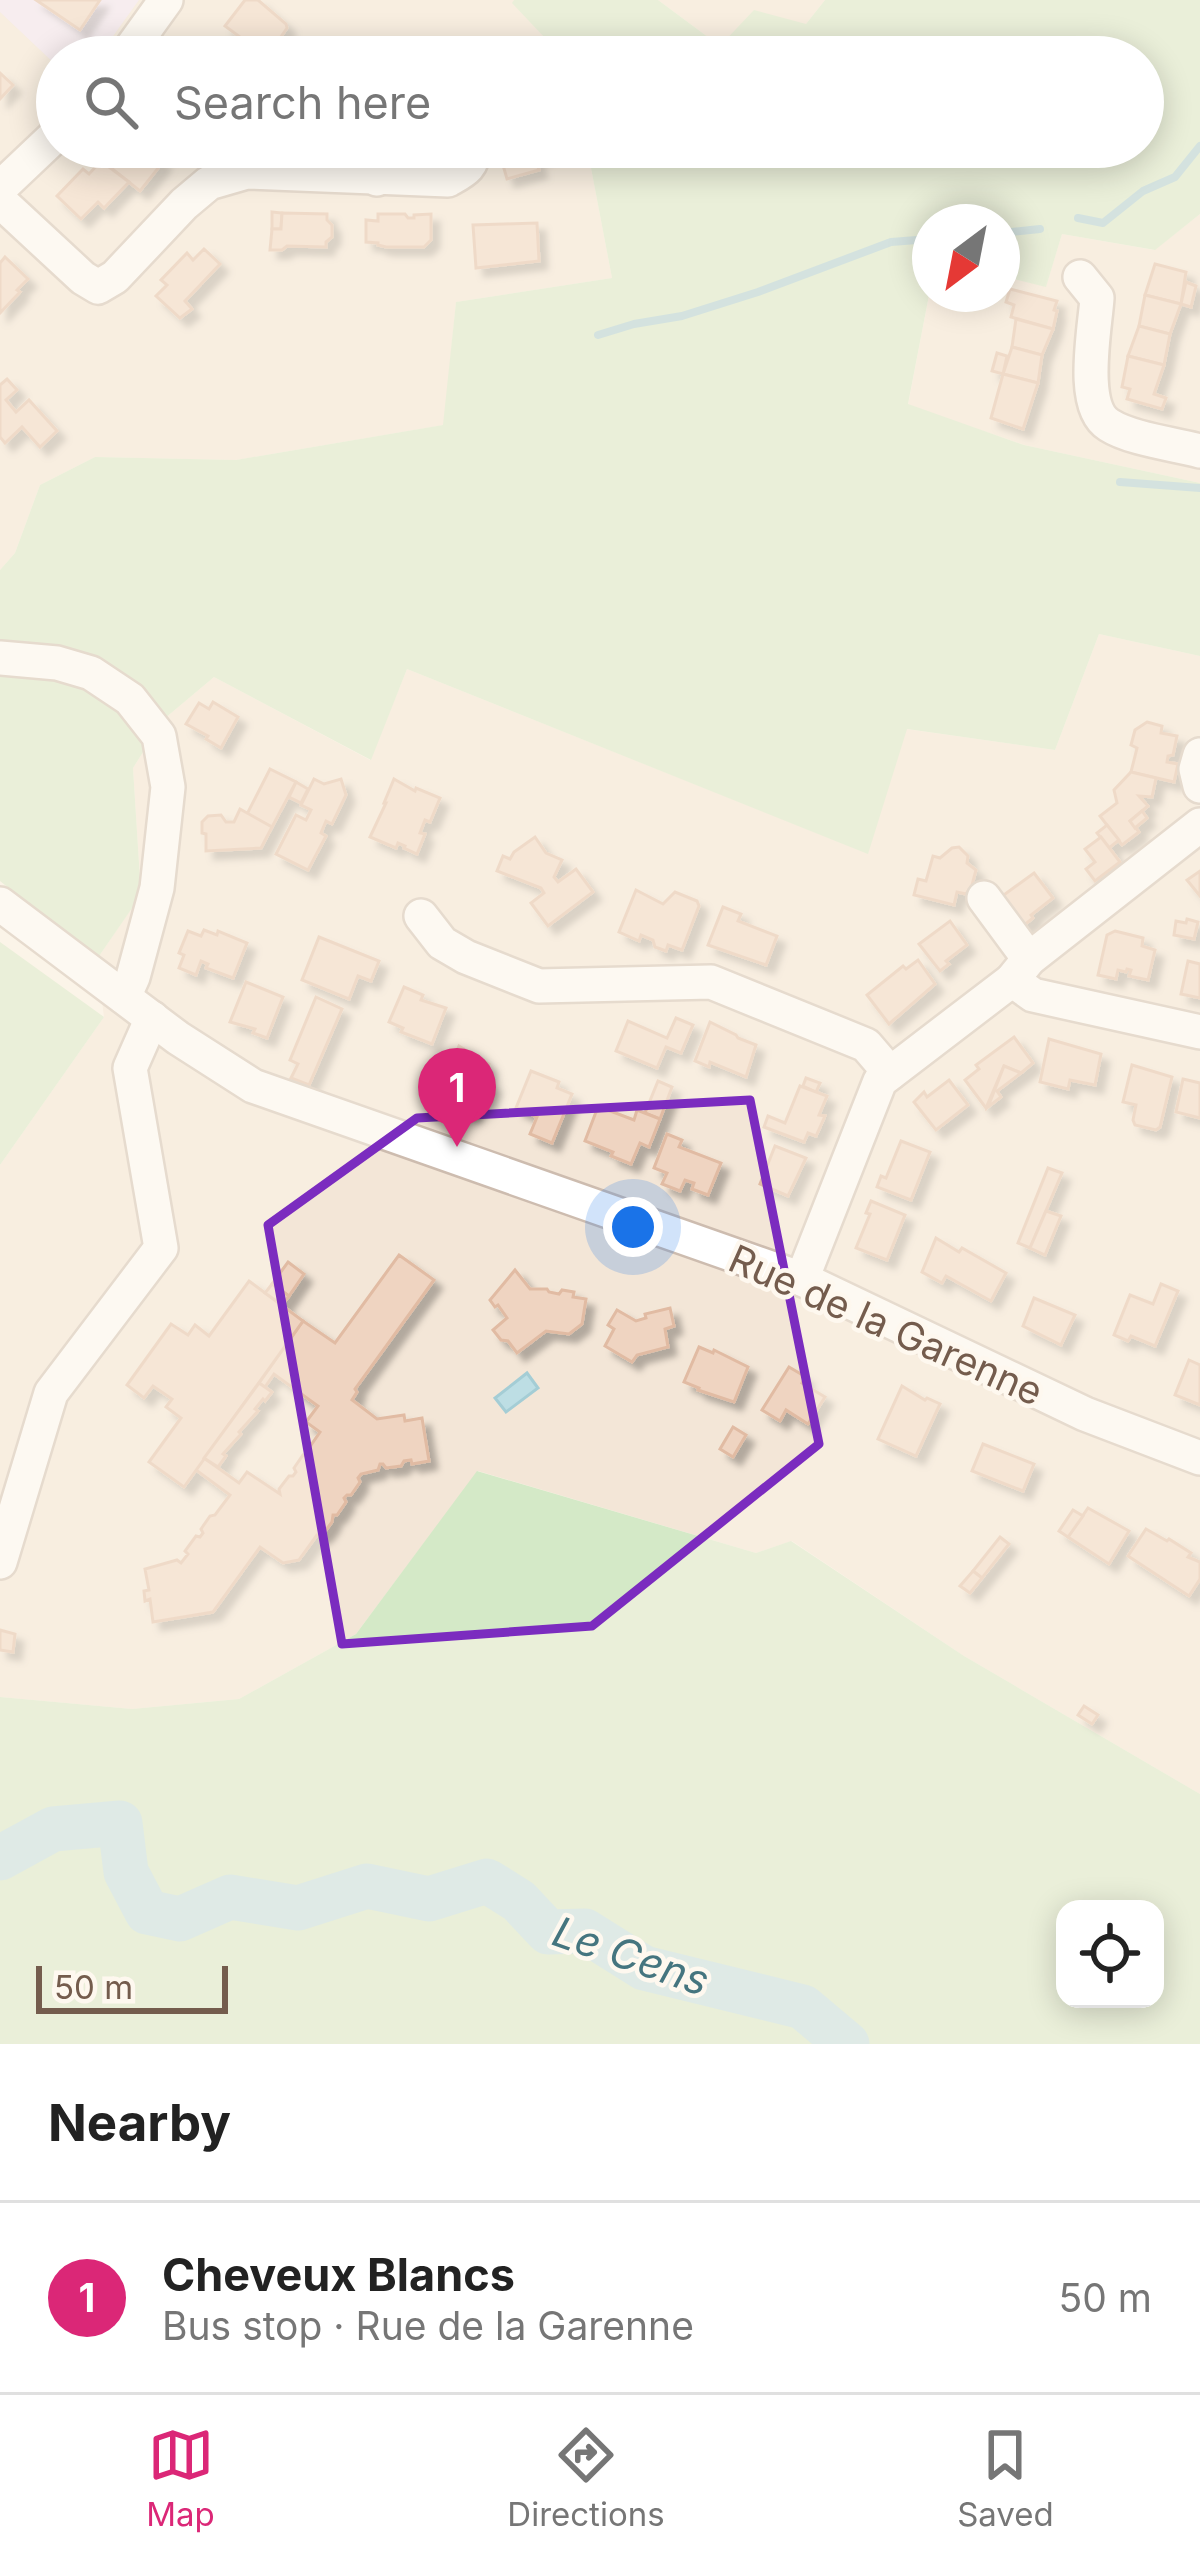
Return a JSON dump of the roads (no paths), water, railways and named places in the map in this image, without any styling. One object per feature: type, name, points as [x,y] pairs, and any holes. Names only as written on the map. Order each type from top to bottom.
[{"type":"street","points":[[140,36],[166,0]]},
{"type":"street","points":[[0,188],[36,154]]},
{"type":"street","points":[[377,179],[389,168]]},
{"type":"street","points":[[0,201],[98,287],[115,278],[209,183],[247,172],[448,180],[469,168]]},
{"type":"street","points":[[1080,277],[1097,298],[1091,391],[1096,413],[1109,425],[1128,432],[1200,451]]},
{"type":"street","points":[[0,658],[57,662],[91,673],[130,699],[159,736],[168,787],[157,888],[124,997]]},
{"type":"street","points":[[1200,755],[1196,769],[1200,786]]},
{"type":"street","points":[[802,1279],[880,1081],[1200,825]]},
{"type":"street","points":[[984,898],[1033,995],[1200,1032]]},
{"type":"street","name":"Rue de la Garenne","points":[[0,904],[152,1018],[253,1086],[802,1279],[1085,1414],[1200,1458]]},
{"type":"street","points":[[421,916],[442,943],[539,986],[711,982],[866,1046],[890,1073]]},
{"type":"street","points":[[0,1562],[51,1393],[161,1248],[130,1068],[152,1018]]},
{"type":"water","points":[[527,1373],[538,1388],[506,1412],[495,1398]]},
{"type":"waterway","points":[[1078,218],[1103,223],[1143,191],[1175,177],[1200,146]]},
{"type":"waterway","points":[[1020,231],[1040,229]]},
{"type":"waterway","points":[[598,335],[682,316],[891,242],[912,240]]},
{"type":"waterway","points":[[1120,482],[1200,488]]},
{"type":"waterway","name":"Le Cens","points":[[0,1858],[53,1829],[120,1823],[126,1872],[147,1912],[180,1919],[230,1897],[298,1908],[367,1886],[429,1899],[487,1881],[519,1901],[548,1932],[585,1931],[644,1968],[803,2007],[847,2044]]},
{"type":"place","name":"Cheveux Blancs","points":[[457,1147]]}]
